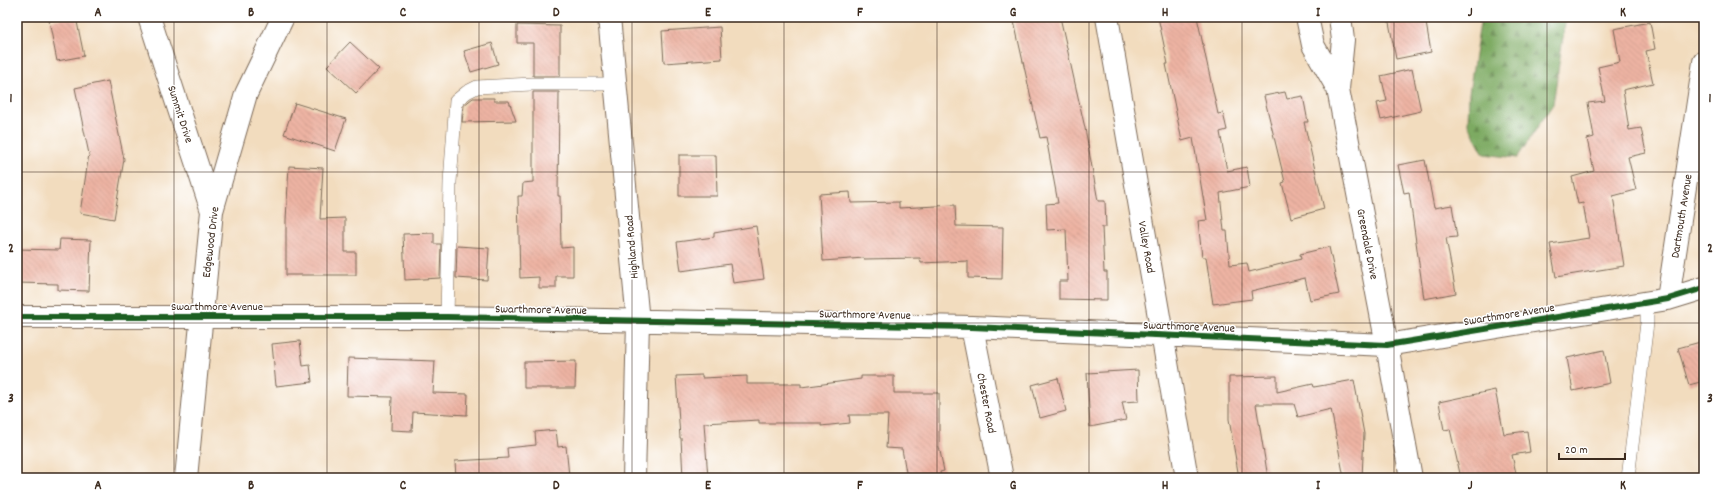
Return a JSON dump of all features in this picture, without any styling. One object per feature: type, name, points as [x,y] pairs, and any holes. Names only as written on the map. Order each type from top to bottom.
[{"type":"street","name":"Summit Drive","points":[[149,17],[212,211]]},
{"type":"street","name":"Edgewood Drive","points":[[186,478],[212,211],[246,94],[283,17]]},
{"type":"street","name":"Highland Road","points":[[609,17],[638,322],[634,478]]},
{"type":"street","name":"Valley Road","points":[[1107,17],[1187,478]]},
{"type":"street","name":"Greendale Drive","points":[[1307,17],[1313,45],[1338,89],[1411,478]]},
{"type":"street","points":[[1338,89],[1343,40],[1340,17]]},
{"type":"street","name":"Dartmouth Avenue","points":[[1668,299],[1704,62]]},
{"type":"street","name":"Swarthmore Avenue","points":[[20,317],[447,317],[638,322],[972,327],[1387,345],[1668,299],[1704,288]]},
{"type":"street","name":"Chester Road","points":[[972,327],[1002,478]]},
{"type":"lane","points":[[447,317],[450,182],[456,101],[477,87],[532,84],[615,84]]},
{"type":"lane","points":[[1628,478],[1647,323],[1647,302]]},
{"type":"green space","points":[[1481,17],[1566,17],[1553,104],[1517,158],[1484,154],[1468,124],[1469,93]]},
{"type":"building","points":[[76,17],[84,56],[57,61],[49,21]]},
{"type":"building","points":[[1013,17],[1060,17],[1085,128],[1098,201],[1105,201],[1106,227],[1102,227],[1104,272],[1107,272],[1107,300],[1059,299],[1059,281],[1068,281],[1066,229],[1047,230],[1046,204],[1058,203],[1046,137],[1040,138]]},
{"type":"building","points":[[1158,17],[1197,17],[1218,114],[1223,113],[1227,130],[1220,132],[1227,171],[1247,167],[1250,187],[1220,193],[1224,231],[1227,231],[1230,265],[1247,263],[1249,272],[1301,259],[1300,254],[1329,247],[1339,294],[1310,300],[1305,278],[1251,291],[1252,299],[1213,304],[1206,257],[1202,257],[1198,221],[1207,220],[1193,138],[1182,141]]},
{"type":"building","points":[[1388,17],[1425,17],[1431,52],[1396,59]]},
{"type":"building","points":[[1650,22],[1655,49],[1646,51],[1653,83],[1623,90],[1629,130],[1641,128],[1646,153],[1628,157],[1636,190],[1613,196],[1624,266],[1556,277],[1550,244],[1589,238],[1583,203],[1578,204],[1572,177],[1594,171],[1587,139],[1594,137],[1588,103],[1605,101],[1598,67],[1620,62],[1614,29]]},
{"type":"building","points":[[517,25],[560,26],[560,76],[533,76],[533,43],[517,43]]},
{"type":"building","points":[[720,27],[722,59],[664,63],[662,31]]},
{"type":"building","points":[[350,42],[379,69],[356,93],[327,66]]},
{"type":"building","points":[[492,43],[498,64],[471,72],[464,51]]},
{"type":"building","points":[[1412,69],[1421,111],[1381,120],[1377,103],[1387,101],[1381,76]]},
{"type":"building","points":[[108,81],[124,159],[114,219],[80,213],[89,154],[75,88]]},
{"type":"building","points":[[533,92],[559,92],[558,196],[560,196],[561,248],[573,247],[573,276],[556,276],[556,288],[539,288],[539,277],[520,278],[518,196],[522,196],[523,183],[533,182]]},
{"type":"building","points":[[1285,92],[1287,99],[1303,96],[1308,122],[1304,122],[1324,209],[1291,218],[1282,183],[1285,182],[1264,96]]},
{"type":"building","points":[[473,98],[494,98],[494,101],[509,101],[516,121],[462,122],[464,105]]},
{"type":"building","points":[[295,103],[346,119],[335,151],[284,134]]},
{"type":"building","points":[[679,155],[716,155],[717,196],[679,196]]},
{"type":"building","points":[[1425,160],[1434,208],[1452,205],[1457,237],[1446,238],[1456,293],[1424,299],[1409,192],[1404,193],[1398,165]]},
{"type":"building","points":[[289,166],[323,168],[320,219],[345,218],[345,252],[356,252],[356,275],[286,275],[286,220]]},
{"type":"building","points":[[850,192],[851,203],[899,202],[899,208],[955,205],[956,226],[1003,227],[1002,279],[968,278],[968,261],[921,263],[920,258],[864,258],[823,261],[819,194]]},
{"type":"building","points":[[756,226],[764,279],[733,283],[730,264],[681,271],[677,242],[714,237],[714,233]]},
{"type":"building","points":[[434,233],[434,244],[441,244],[440,278],[405,280],[403,234]]},
{"type":"building","points":[[60,239],[91,240],[89,291],[58,290],[58,284],[17,283],[17,249],[59,250]]},
{"type":"building","points":[[457,246],[489,248],[487,280],[456,278]]},
{"type":"building","points":[[300,341],[303,366],[310,365],[312,382],[276,386],[272,344]]},
{"type":"building","points":[[1704,341],[1704,381],[1689,385],[1678,348]]},
{"type":"building","points":[[1604,350],[1610,383],[1573,391],[1567,358]]},
{"type":"building","points":[[348,358],[435,361],[433,393],[468,394],[467,415],[413,412],[412,431],[391,430],[392,397],[347,396]]},
{"type":"building","points":[[576,361],[575,388],[524,388],[524,362]]},
{"type":"building","points":[[1138,370],[1139,401],[1122,402],[1126,420],[1090,427],[1087,373]]},
{"type":"building","points":[[702,375],[702,378],[747,376],[747,384],[801,384],[801,387],[861,379],[861,376],[894,376],[894,393],[939,393],[939,446],[944,471],[940,472],[941,478],[907,478],[902,449],[886,448],[888,415],[849,415],[850,423],[821,426],[821,423],[759,423],[759,420],[704,423],[708,478],[683,478],[676,376]]},
{"type":"building","points":[[1277,376],[1277,392],[1313,384],[1314,387],[1354,380],[1364,434],[1362,478],[1344,478],[1331,409],[1298,417],[1294,404],[1256,404],[1268,478],[1239,478],[1229,419],[1229,377]]},
{"type":"building","points":[[1058,378],[1066,411],[1040,418],[1032,385]]},
{"type":"building","points":[[1495,390],[1504,434],[1527,431],[1530,452],[1512,455],[1517,478],[1461,478],[1450,429],[1444,430],[1439,402]]},
{"type":"building","points":[[556,430],[558,447],[566,446],[569,476],[546,478],[456,478],[455,461],[508,458],[507,448],[536,445],[535,432]]},
{"type":"cycle path","points":[[20,317],[447,317],[972,327],[1387,345],[1668,299],[1704,288]]}]
